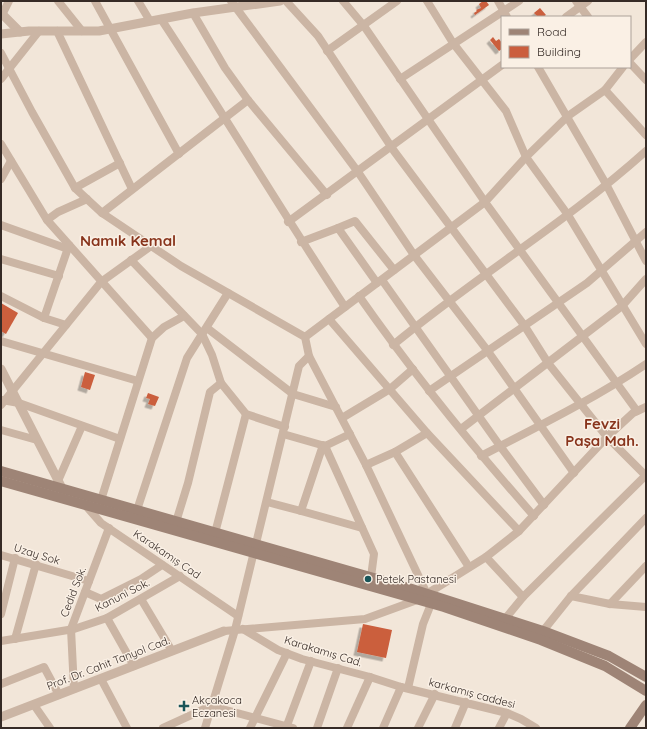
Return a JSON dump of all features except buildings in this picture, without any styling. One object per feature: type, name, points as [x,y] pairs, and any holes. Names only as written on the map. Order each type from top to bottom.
[{"type":"main road","points":[[1,471],[60,485],[101,500],[215,533],[255,549],[417,600],[429,599],[505,619],[543,631],[609,656],[646,677]]},
{"type":"main road","points":[[1,481],[70,502],[371,577],[541,640],[604,666],[646,691]]},
{"type":"main road","points":[[630,728],[646,706],[646,697]]},
{"type":"street","points":[[9,1],[2,14],[20,32]]},
{"type":"street","points":[[58,1],[82,31]]},
{"type":"street","points":[[95,1],[179,154]]},
{"type":"street","points":[[138,1],[150,21]]},
{"type":"street","points":[[2,32],[82,31],[111,29],[234,4],[280,1]]},
{"type":"street","points":[[286,1],[318,36],[391,148],[524,325],[548,363],[607,436],[646,475],[523,597],[505,619]]},
{"type":"street","points":[[343,1],[364,26],[485,202],[582,337],[617,383],[643,410],[607,436],[519,531],[486,557],[469,567],[429,599],[404,688],[383,728]]},
{"type":"street","points":[[327,51],[397,1]]},
{"type":"street","points":[[427,1],[453,43],[506,111],[526,158],[568,215],[603,270],[622,306],[646,344]]},
{"type":"street","points":[[498,1],[506,14],[519,1]]},
{"type":"street","points":[[567,16],[578,4],[588,1]]},
{"type":"street","points":[[234,4],[358,172],[414,255],[450,299],[574,473]]},
{"type":"street","points":[[578,4],[587,16]]},
{"type":"street","points":[[193,13],[225,68],[248,100],[327,195]]},
{"type":"street","points":[[400,79],[453,43],[501,17]]},
{"type":"street","points":[[161,19],[225,119],[288,222],[345,307]]},
{"type":"street","points":[[1,79],[39,31]]},
{"type":"street","points":[[57,31],[132,190]]},
{"type":"street","points":[[631,58],[646,42]]},
{"type":"street","points":[[1,53],[75,188],[102,213],[181,266],[305,337],[309,356],[366,465],[429,599]]},
{"type":"street","points":[[631,64],[646,80]]},
{"type":"street","points":[[288,222],[327,195],[501,66]]},
{"type":"street","points":[[539,68],[568,116],[606,184],[637,240],[646,261]]},
{"type":"street","points":[[305,337],[485,202],[568,116],[605,90],[622,68]]},
{"type":"street","points":[[605,90],[646,135]]},
{"type":"street","points":[[102,213],[248,100]]},
{"type":"street","points":[[1,144],[47,220],[68,247],[152,338]]},
{"type":"street","points":[[393,345],[450,299],[568,215],[646,150]]},
{"type":"street","points":[[1,179],[11,162]]},
{"type":"street","points":[[75,188],[120,163]]},
{"type":"street","points":[[47,220],[58,212],[87,199]]},
{"type":"street","points":[[302,242],[355,221],[394,270]]},
{"type":"street","points":[[1,225],[68,247]]},
{"type":"street","points":[[338,228],[450,376],[544,505]]},
{"type":"street","points":[[429,391],[587,283],[646,232]]},
{"type":"street","points":[[2,402],[13,391],[101,282],[151,246]]},
{"type":"street","points":[[44,318],[68,247]]},
{"type":"street","points":[[1,259],[59,276]]},
{"type":"street","points":[[132,260],[184,316],[204,331],[293,394],[336,407]]},
{"type":"street","points":[[461,429],[622,306],[646,279]]},
{"type":"street","points":[[137,510],[187,358],[228,292]]},
{"type":"street","points":[[1,296],[44,318],[66,325]]},
{"type":"street","points":[[359,296],[393,345],[429,391],[461,429],[481,456],[534,516]]},
{"type":"street","points":[[101,500],[152,338],[164,327],[184,316]]},
{"type":"street","points":[[329,319],[427,433],[519,531]]},
{"type":"street","points":[[204,331],[220,383],[246,414],[324,445],[350,434]]},
{"type":"street","points":[[1,341],[138,381]]},
{"type":"street","points":[[205,728],[211,706],[239,629],[238,616],[299,366],[309,356]]},
{"type":"street","points":[[481,456],[581,404],[646,364]]},
{"type":"street","points":[[1,369],[70,502]]},
{"type":"street","points":[[342,418],[390,390],[413,369]]},
{"type":"street","points":[[176,522],[188,483],[210,392],[220,383]]},
{"type":"street","points":[[2,402],[19,403],[120,439]]},
{"type":"street","points":[[215,533],[246,414]]},
{"type":"street","points":[[60,485],[82,426]]},
{"type":"street","points":[[1,430],[38,440]]},
{"type":"street","points":[[366,465],[395,452],[427,433]]},
{"type":"street","points":[[301,511],[324,445]]},
{"type":"street","points":[[324,445],[374,554],[371,577]]},
{"type":"street","points":[[395,452],[469,567]]},
{"type":"street","points":[[267,502],[362,528]]},
{"type":"street","name":"Karakamış Cad","points":[[87,506],[101,523],[238,616]]},
{"type":"street","points":[[543,631],[571,596],[646,518]]},
{"type":"street","name":"Cedid Sok.","points":[[74,689],[71,629],[109,528]]},
{"type":"street","name":"Uzay Sok","points":[[1,555],[36,564],[89,581]]},
{"type":"street","points":[[486,557],[523,597]]},
{"type":"street","points":[[1,614],[15,558]]},
{"type":"street","points":[[15,639],[36,564]]},
{"type":"street","points":[[85,592],[101,599],[141,579],[162,564]]},
{"type":"street","points":[[610,604],[646,566]]},
{"type":"street","name":"Kanuni Sok.","points":[[1,641],[71,629],[107,618],[180,576]]},
{"type":"street","points":[[571,596],[610,604],[646,607]]},
{"type":"street","points":[[141,599],[172,651]]},
{"type":"street","points":[[224,631],[365,619],[417,600]]},
{"type":"street","points":[[107,618],[134,666]]},
{"type":"street","name":"Karakamış Cad.","points":[[239,629],[287,653],[311,661],[370,676],[404,688]]},
{"type":"street","name":"Prof. Dr. Cahit Tanyol Cad.","points":[[1,717],[224,631]]},
{"type":"street","points":[[250,728],[287,653]]},
{"type":"street","points":[[163,728],[211,706],[289,728],[311,661]]},
{"type":"street","points":[[1,684],[44,667],[59,695]]},
{"type":"street","points":[[317,728],[338,668]]},
{"type":"street","points":[[347,728],[370,676]]},
{"type":"street","points":[[101,679],[127,728]]},
{"type":"street","name":"karkamış caddesi","points":[[404,688],[507,712],[536,728]]},
{"type":"street","points":[[418,728],[435,694]]},
{"type":"street","points":[[455,728],[466,702]]},
{"type":"street","points":[[34,705],[50,728]]},
{"type":"street","points":[[499,728],[507,712]]},
{"type":"place","name":"Petek Pastanesi","points":[[368,579]]},
{"type":"place","name":"Akçakoca Eczanesi","points":[[184,706]]},
{"type":"district","name":"Namık Kemal","points":[[128,241]]},
{"type":"district","name":"Fevzi Paşa Mah.","points":[[602,432]]}]
